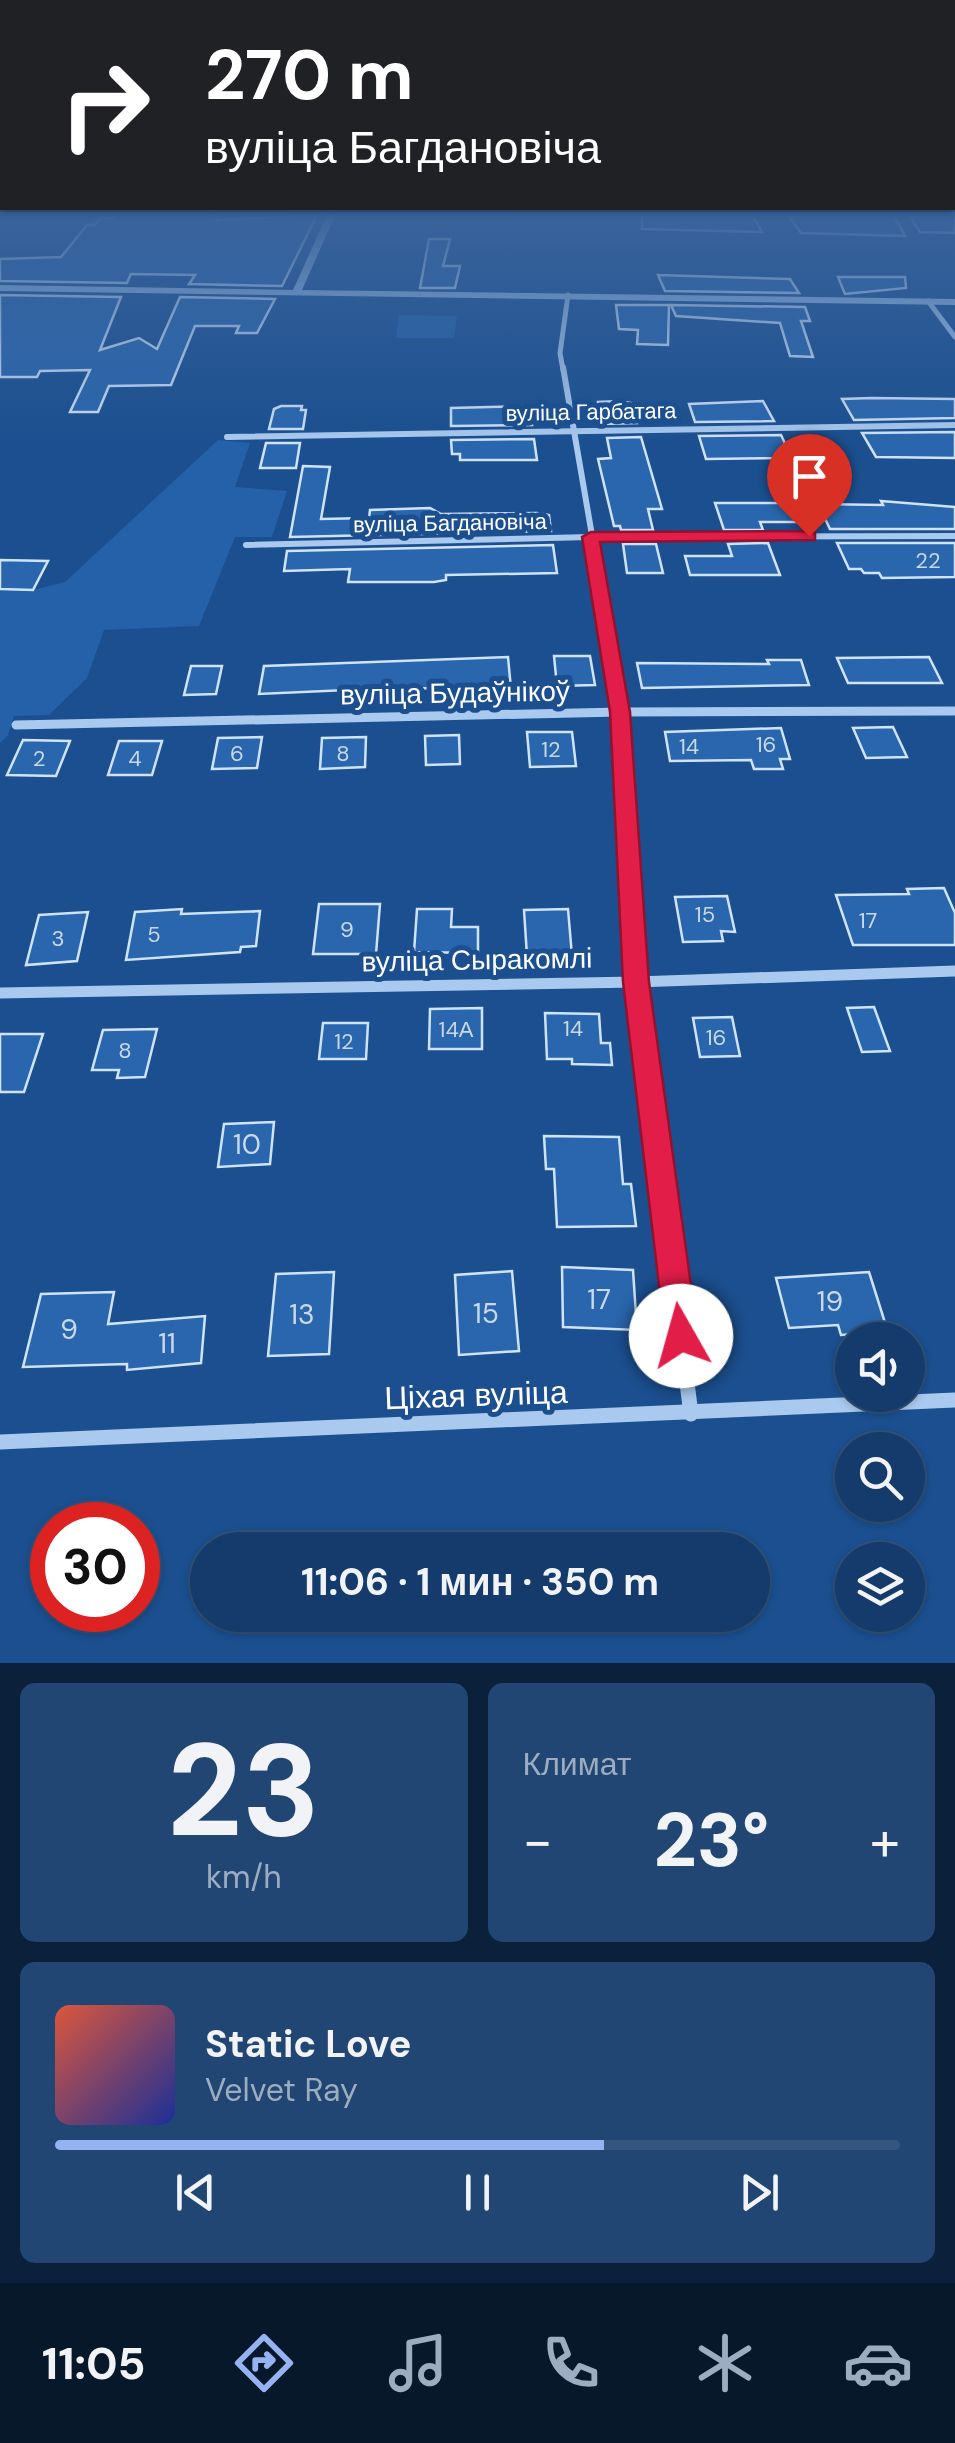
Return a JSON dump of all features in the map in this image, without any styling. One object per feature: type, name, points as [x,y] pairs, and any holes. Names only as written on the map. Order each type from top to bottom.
[{"type":"street","points":[[60,289],[955,302]]},
{"type":"street","points":[[568,295],[560,354],[576,430],[620,712],[636,982],[691,1414]]},
{"type":"street","points":[[928,302],[955,337]]},
{"type":"street","name":"вуліца Гарбатага","points":[[227,438],[955,425]]},
{"type":"street","name":"вуліца Багдановіча","points":[[246,545],[591,537],[955,536]]},
{"type":"street","name":"вуліца Будаўнікоў","points":[[16,724],[620,712],[955,711]]},
{"type":"street","name":"вуліца Сыракомлі","points":[[0,993],[636,982],[955,971]]},
{"type":"street","name":"Ціхая вуліца","points":[[0,1442],[955,1400]]},
{"type":"shaded area","points":[[399,315],[457,316],[454,338],[396,338]]},
{"type":"shaded area","points":[[218,440],[250,443],[235,487],[287,491],[272,537],[235,537],[199,626],[104,630],[87,678],[49,715],[14,716],[8,735],[0,743],[0,589],[33,590],[65,582]]},
{"type":"building","points":[[796,289],[799,293],[665,291]]},
{"type":"building","points":[[843,289],[900,289],[845,294]]},
{"type":"building","points":[[0,295],[121,297],[100,350],[139,338],[157,349],[180,297],[275,299],[257,333],[236,333],[239,326],[195,326],[171,385],[109,386],[98,412],[70,412],[90,370],[0,377]]},
{"type":"building","points":[[616,305],[669,305],[668,345],[637,344],[638,330],[619,329]]},
{"type":"building","points":[[671,305],[805,307],[810,321],[801,321],[813,357],[790,356],[780,323],[676,316]]},
{"type":"building","points":[[842,399],[955,399],[955,418],[854,420]]},
{"type":"building","points":[[763,401],[774,421],[695,422],[689,404]]},
{"type":"building","points":[[598,402],[631,403],[637,423],[603,424]]},
{"type":"building","points":[[302,406],[301,410],[306,410],[303,429],[269,429],[274,409]]},
{"type":"building","points":[[529,406],[532,425],[451,426],[451,408]]},
{"type":"building","points":[[955,432],[955,458],[876,457],[862,433]]},
{"type":"building","points":[[781,435],[792,458],[706,459],[699,436]]},
{"type":"building","points":[[641,437],[662,509],[648,509],[653,530],[621,530],[614,526],[598,459],[611,458],[607,438]]},
{"type":"building","points":[[534,439],[537,460],[460,460],[460,454],[452,454],[451,440]]},
{"type":"building","points":[[266,443],[300,443],[296,468],[260,468]]},
{"type":"building","points":[[303,466],[330,467],[321,519],[369,518],[370,510],[430,508],[441,514],[537,513],[549,515],[551,531],[290,537]]},
{"type":"building","points":[[881,501],[955,507],[955,529],[830,529],[818,504],[883,505]]},
{"type":"building","points":[[715,503],[792,503],[801,522],[760,522],[763,530],[724,530]]},
{"type":"building","points":[[768,543],[780,575],[690,575],[685,556],[732,556],[728,544]]},
{"type":"building","points":[[837,543],[955,543],[955,577],[882,578],[879,573],[849,569]]},
{"type":"building","points":[[623,544],[656,544],[663,573],[627,573]]},
{"type":"building","points":[[553,545],[557,573],[446,575],[446,580],[434,582],[348,582],[350,569],[284,571],[287,551]]},
{"type":"building","points":[[0,560],[48,561],[33,590],[0,589]]},
{"type":"building","points":[[554,656],[590,656],[595,685],[557,686]]},
{"type":"building","points":[[508,657],[511,689],[392,688],[259,694],[264,666]]},
{"type":"building","points":[[929,657],[942,683],[848,683],[837,658]]},
{"type":"building","points":[[767,660],[801,660],[809,685],[642,688],[637,663],[769,664]]},
{"type":"building","points":[[191,666],[222,666],[216,694],[184,695]]},
{"type":"building","points":[[893,727],[907,757],[866,758],[853,728]]},
{"type":"building","points":[[781,728],[790,759],[780,759],[783,769],[754,769],[751,760],[670,761],[665,732]]},
{"type":"building","points":[[527,732],[572,732],[576,766],[530,767]]},
{"type":"building","points":[[459,735],[460,764],[426,765],[425,736]]},
{"type":"building","points":[[262,737],[257,768],[212,769],[218,738]]},
{"type":"building","points":[[366,737],[365,767],[320,769],[322,738]]},
{"type":"building","points":[[23,740],[70,741],[56,776],[7,775]]},
{"type":"building","points":[[119,741],[162,741],[152,775],[108,775]]},
{"type":"building","points":[[944,888],[955,913],[955,945],[853,945],[836,895],[909,894],[907,889]]},
{"type":"building","points":[[727,896],[735,932],[721,931],[723,941],[683,942],[675,897]]},
{"type":"building","points":[[319,904],[380,904],[376,954],[313,954]]},
{"type":"building","points":[[182,909],[181,914],[260,911],[256,946],[241,947],[240,952],[126,960],[135,912]]},
{"type":"building","points":[[417,909],[452,909],[451,927],[478,927],[478,953],[414,952]]},
{"type":"building","points":[[568,909],[572,956],[527,956],[524,910]]},
{"type":"building","points":[[88,912],[77,961],[26,965],[39,915]]},
{"type":"building","points":[[874,1007],[890,1051],[862,1052],[847,1008]]},
{"type":"building","points":[[482,1008],[482,1049],[429,1049],[430,1009]]},
{"type":"building","points":[[545,1013],[599,1014],[601,1043],[610,1043],[612,1065],[547,1059]]},
{"type":"building","points":[[732,1017],[740,1056],[700,1057],[693,1018]]},
{"type":"building","points":[[323,1023],[368,1023],[366,1059],[319,1059]]},
{"type":"building","points":[[157,1029],[145,1077],[117,1078],[119,1070],[92,1070],[103,1030]]},
{"type":"building","points":[[0,1034],[43,1034],[24,1092],[0,1092]]},
{"type":"building","points":[[274,1122],[270,1164],[218,1167],[224,1124]]},
{"type":"building","points":[[544,1136],[619,1137],[623,1184],[631,1184],[636,1226],[557,1227],[554,1169],[546,1169]]},
{"type":"building","points":[[562,1267],[633,1270],[637,1330],[563,1327]]},
{"type":"building","points":[[512,1271],[519,1351],[459,1355],[455,1275]]},
{"type":"building","points":[[334,1272],[329,1354],[268,1356],[276,1274]]},
{"type":"building","points":[[869,1272],[885,1322],[835,1322],[835,1325],[789,1328],[776,1278]]},
{"type":"building","points":[[114,1292],[108,1324],[205,1316],[201,1363],[127,1370],[127,1364],[23,1367],[41,1294]]},
{"type":"route","points":[[681,1336],[636,982],[620,712],[591,537],[809,536]]}]
